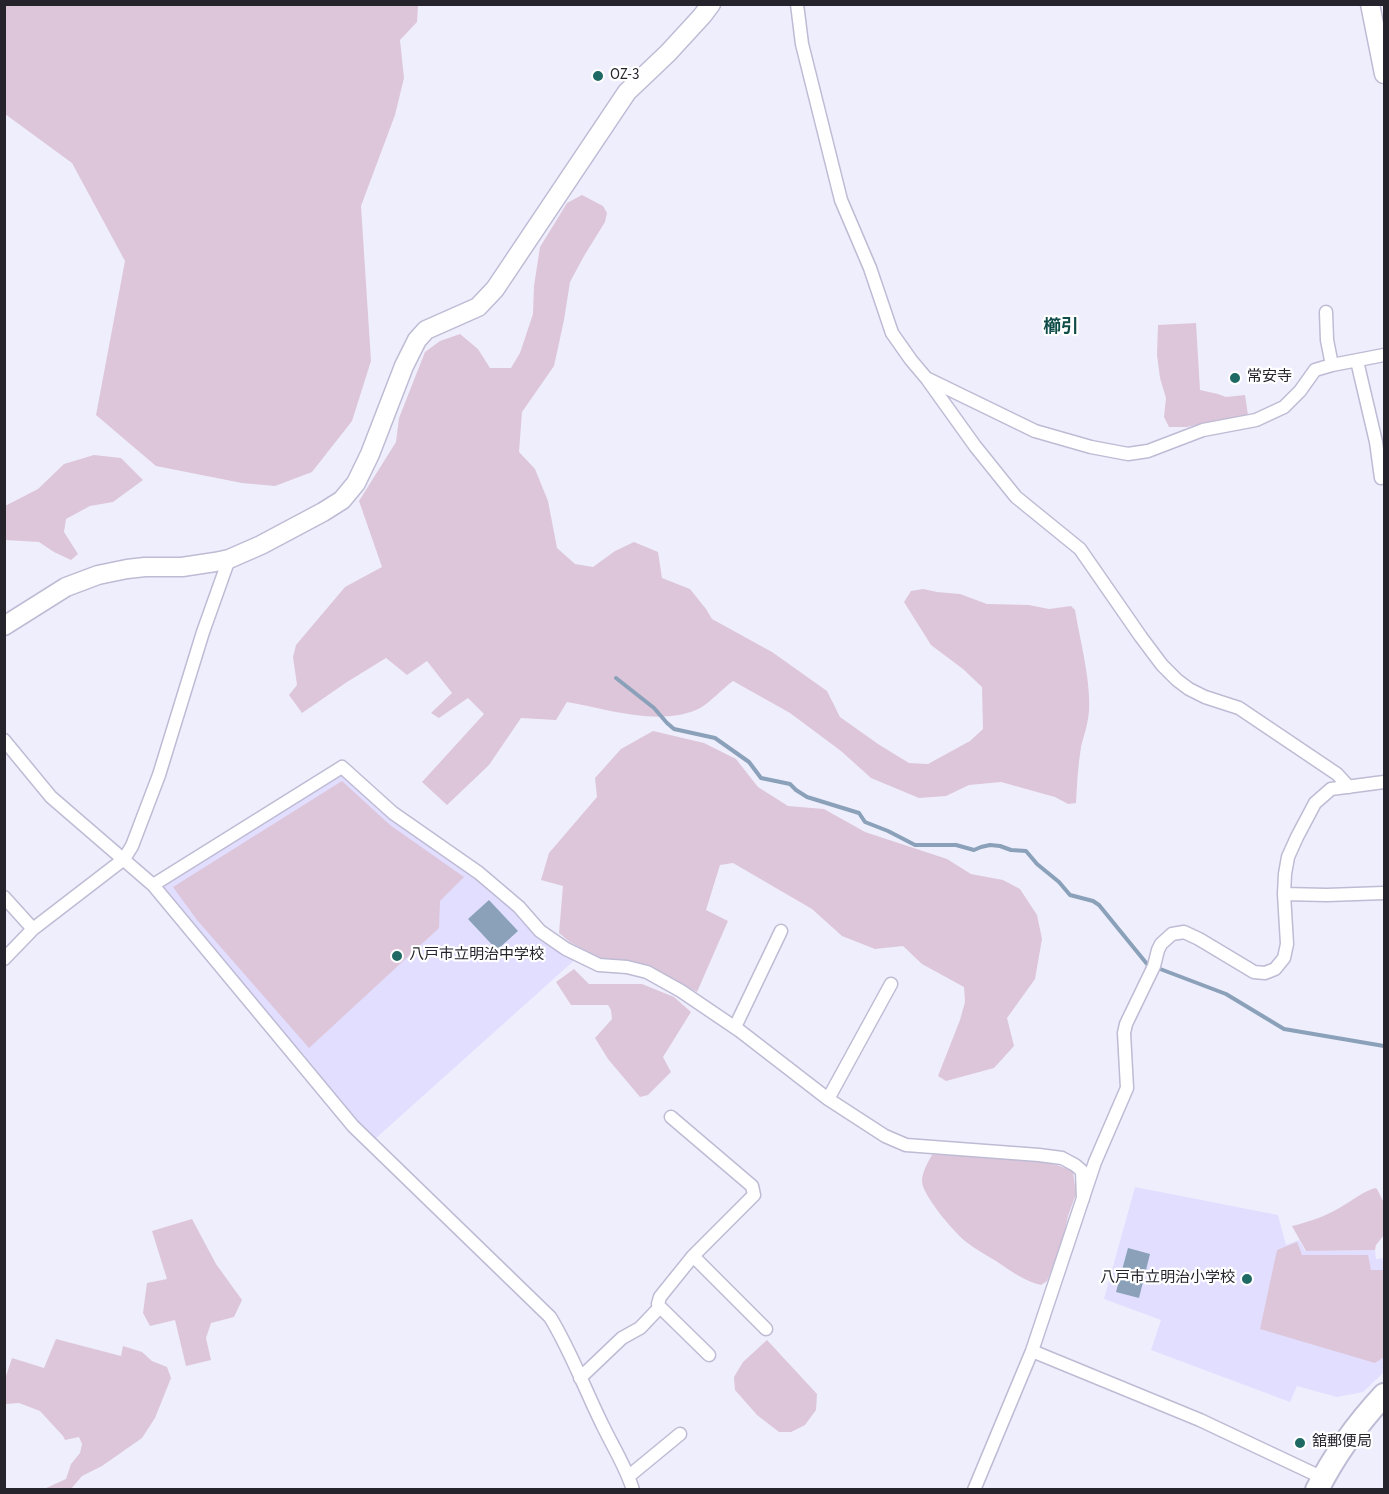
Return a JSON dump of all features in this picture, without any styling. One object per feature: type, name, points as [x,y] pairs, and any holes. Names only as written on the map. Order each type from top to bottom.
[{"type":"highway","points":[[1320,1484],[1338,1455],[1384,1395]]},
{"type":"street","points":[[4,626],[66,587],[98,575],[127,569],[182,567],[229,559],[261,545],[342,500],[356,483],[370,454],[404,366],[417,340],[426,330],[478,307],[495,289],[627,92],[668,53],[711,4]]},
{"type":"street","points":[[797,4],[802,44],[842,200],[870,268],[892,333],[911,360],[1016,497],[1080,549],[1141,637],[1162,665],[1177,680],[1205,698],[1239,708],[1337,774],[1349,787]]},
{"type":"street","points":[[1370,4],[1384,74]]},
{"type":"street","points":[[1326,312],[1332,365]]},
{"type":"street","points":[[927,379],[1035,431],[1091,447],[1128,454],[1148,451],[1203,430],[1256,420],[1284,407],[1300,391],[1315,370],[1384,356]]},
{"type":"street","points":[[1358,361],[1376,442],[1380,478]]},
{"type":"street","points":[[4,958],[33,929],[124,859],[132,846],[159,775],[203,632],[229,559]]},
{"type":"street","points":[[4,740],[51,797],[153,885],[353,1126],[550,1317],[564,1340],[612,1445],[629,1476],[633,1490]]},
{"type":"street","points":[[153,885],[342,767],[393,813],[479,873],[519,907],[540,931],[566,949],[599,965],[647,972],[681,991],[735,1028],[828,1099],[885,1136],[906,1145],[1062,1158],[1082,1171],[1083,1199]]},
{"type":"street","points":[[974,1490],[1032,1351],[1095,1162],[1127,1088],[1124,1033],[1126,1024],[1154,966],[1161,944],[1172,934],[1184,932],[1254,972],[1265,973],[1275,969],[1284,958],[1287,944],[1284,894],[1288,857],[1315,803],[1331,789],[1384,782]]},
{"type":"street","points":[[1284,894],[1384,893]]},
{"type":"street","points":[[4,897],[33,929]]},
{"type":"street","points":[[735,1028],[781,931]]},
{"type":"street","points":[[828,1099],[891,984]]},
{"type":"street","points":[[671,1117],[752,1186],[754,1195],[693,1256],[660,1297],[658,1304],[710,1355]]},
{"type":"street","points":[[693,1256],[766,1329]]},
{"type":"street","points":[[580,1378],[622,1338],[640,1328],[660,1307]]},
{"type":"street","points":[[1032,1351],[1200,1420],[1320,1484]]},
{"type":"street","points":[[629,1476],[680,1434]]},
{"type":"shaded area","points":[[5,4],[418,5],[417,22],[400,40],[404,78],[395,115],[361,206],[371,361],[352,421],[312,472],[275,486],[242,483],[156,466],[96,415],[125,261],[72,163],[5,114]]},
{"type":"shaded area","points":[[582,195],[603,206],[607,213],[605,222],[570,282],[554,366],[522,412],[519,452],[535,469],[548,501],[557,548],[575,564],[593,567],[615,551],[634,542],[658,552],[662,578],[690,589],[712,619],[772,652],[827,691],[840,717],[909,763],[928,764],[970,741],[983,729],[982,687],[963,669],[931,645],[904,602],[911,591],[923,589],[960,594],[987,604],[1029,605],[1049,609],[1071,606],[1075,610],[1087,674],[1089,699],[1088,720],[1080,754],[1076,803],[1068,804],[1055,797],[1001,782],[969,785],[946,796],[919,798],[871,778],[841,751],[790,713],[733,681],[700,708],[681,715],[632,715],[567,702],[556,720],[521,718],[489,765],[447,805],[422,782],[484,714],[468,698],[439,718],[431,713],[452,693],[427,661],[407,675],[386,658],[302,713],[289,695],[297,685],[293,657],[296,645],[345,587],[382,567],[359,501],[396,442],[399,418],[425,352],[440,341],[460,334],[478,349],[490,368],[511,368],[520,353],[533,314],[534,286],[540,247],[567,203]]},
{"type":"shaded area","points":[[1196,323],[1200,390],[1226,397],[1245,395],[1248,415],[1187,427],[1169,427],[1164,417],[1166,398],[1157,355],[1158,325]]},
{"type":"shaded area","points":[[94,455],[121,458],[143,480],[113,502],[90,506],[66,519],[64,532],[78,554],[71,560],[39,542],[5,540],[5,506],[38,489],[64,464]]},
{"type":"shaded area","points":[[653,731],[704,743],[736,759],[758,787],[788,806],[824,809],[865,832],[947,859],[971,874],[1003,880],[1020,889],[1037,915],[1042,939],[1035,979],[1007,1018],[1014,1046],[994,1068],[946,1081],[938,1076],[960,1020],[965,1002],[964,987],[922,964],[903,946],[875,949],[842,936],[812,909],[733,863],[720,865],[706,910],[728,921],[697,992],[651,967],[600,958],[571,943],[559,933],[563,886],[541,880],[549,853],[597,797],[595,778],[621,749]]},
{"type":"shaded area","name":"八戸市立明治中学校","points":[[345,772],[578,957],[375,1139],[354,1119],[161,886]]},
{"type":"shaded area","points":[[342,781],[390,825],[464,877],[440,901],[439,928],[309,1048],[197,920],[173,887]]},
{"type":"shaded area","points":[[574,969],[589,984],[642,984],[674,997],[691,1012],[663,1057],[671,1072],[648,1095],[640,1097],[608,1059],[595,1038],[612,1019],[608,1005],[571,1005],[556,982]]},
{"type":"shaded area","points":[[941,1153],[1029,1160],[1062,1167],[1073,1172],[1076,1194],[1062,1244],[1047,1281],[1041,1285],[1018,1275],[969,1244],[947,1222],[927,1195],[922,1181],[932,1155]]},
{"type":"shaded area","name":"八戸市立明治小学校","points":[[1135,1187],[1278,1215],[1286,1245],[1299,1240],[1305,1251],[1375,1250],[1376,1259],[1384,1258],[1384,1372],[1363,1392],[1337,1397],[1297,1386],[1290,1402],[1151,1350],[1161,1320],[1104,1299]]},
{"type":"shaded area","points":[[1375,1188],[1384,1203],[1384,1235],[1375,1250],[1306,1251],[1292,1226],[1329,1213]]},
{"type":"shaded area","points":[[192,1219],[216,1264],[242,1300],[234,1317],[211,1323],[206,1338],[211,1360],[186,1366],[175,1320],[150,1326],[143,1313],[147,1283],[167,1279],[152,1231]]},
{"type":"shaded area","points":[[1297,1242],[1302,1255],[1368,1255],[1371,1270],[1384,1270],[1384,1357],[1375,1363],[1260,1329],[1277,1250]]},
{"type":"shaded area","points":[[56,1339],[121,1356],[123,1346],[142,1352],[152,1361],[167,1367],[171,1378],[155,1418],[142,1438],[102,1466],[82,1476],[71,1489],[44,1489],[66,1479],[71,1464],[80,1453],[82,1444],[79,1437],[65,1440],[40,1411],[19,1403],[5,1404],[5,1379],[12,1358],[44,1368]]},
{"type":"shaded area","points":[[767,1340],[817,1394],[816,1410],[805,1425],[791,1432],[779,1432],[757,1415],[735,1390],[734,1377],[743,1362]]},
{"type":"water","points":[[489,900],[518,931],[497,950],[468,919]]},
{"type":"water","points":[[1128,1248],[1150,1254],[1139,1298],[1116,1292]]},
{"type":"waterway","points":[[616,678],[654,708],[674,729],[715,738],[749,762],[761,778],[790,784],[807,797],[859,813],[865,822],[915,845],[956,845],[974,850],[990,845],[1026,851],[1070,895],[1093,901],[1099,905],[1147,964],[1226,994],[1284,1029],[1384,1046]]},
{"type":"place","name":"OZ-3","points":[[598,76]]},
{"type":"place","name":"常安寺","points":[[1235,378]]},
{"type":"place","name":"八戸市立明治中学校","points":[[397,956]]},
{"type":"place","name":"八戸市立明治小学校","points":[[1247,1279]]},
{"type":"place","name":"舘郵便局","points":[[1300,1443]]},
{"type":"district","name":"櫛引","points":[[1061,328]]}]
